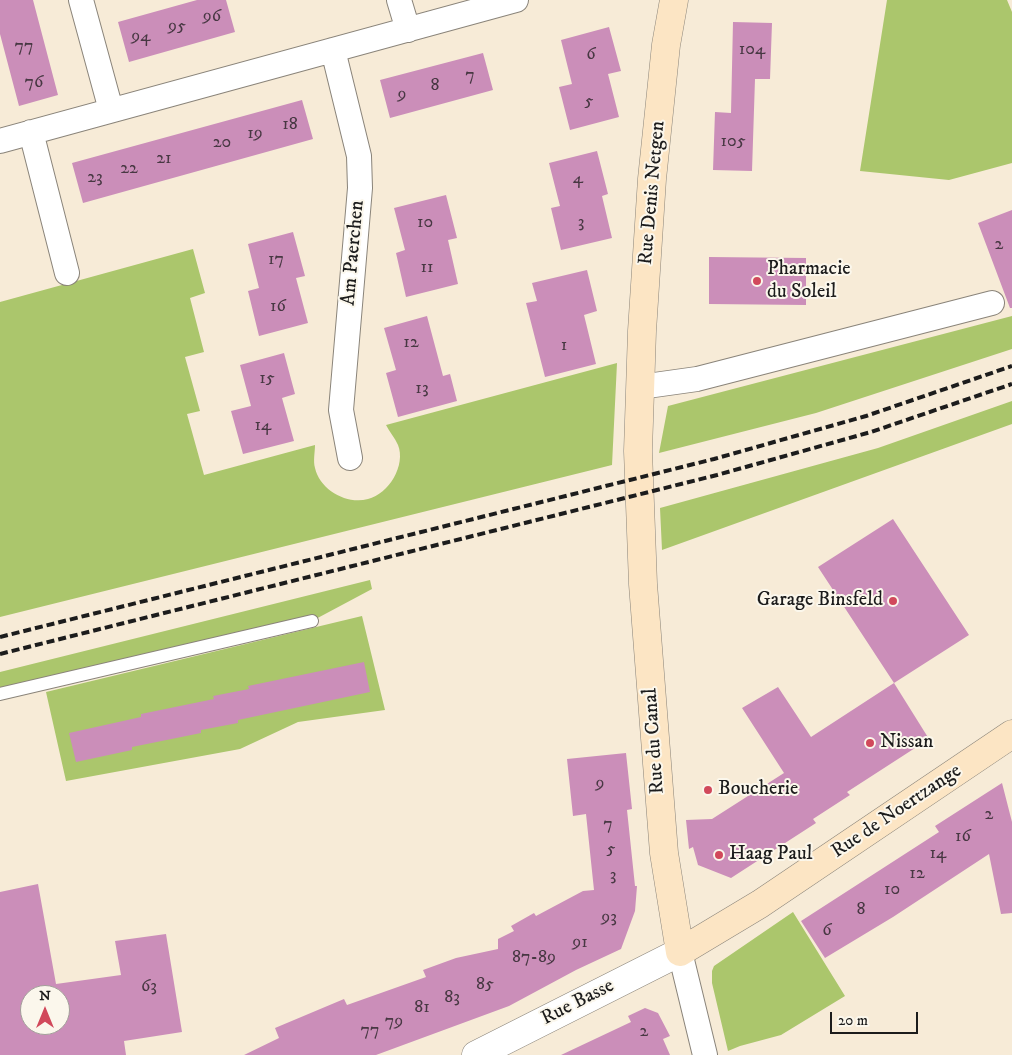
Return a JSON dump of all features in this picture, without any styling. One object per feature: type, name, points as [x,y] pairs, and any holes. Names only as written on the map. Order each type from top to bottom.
[{"type":"main road","name":"Rue Denis Netgen","points":[[641,530],[638,451],[642,331],[652,179],[666,44],[674,0]]},
{"type":"main road","name":"Rue du Canal","points":[[641,530],[643,584],[664,853],[680,952]]},
{"type":"main road","name":"Rue de Noertzange","points":[[680,952],[760,904],[1012,734]]},
{"type":"street","points":[[81,0],[111,110]]},
{"type":"street","points":[[400,0],[408,30]]},
{"type":"street","points":[[0,141],[516,0]]},
{"type":"street","name":"Am Paerchen","points":[[333,50],[359,156],[360,188],[341,410],[350,458]]},
{"type":"street","points":[[31,132],[67,274]]},
{"type":"street","points":[[640,387],[697,379],[992,303]]},
{"type":"street","points":[[680,952],[705,1055]]},
{"type":"street","name":"Rue Basse","points":[[476,1055],[680,952]]},
{"type":"lane","points":[[0,694],[312,621]]},
{"type":"green space","points":[[887,0],[1007,0],[1012,12],[1012,163],[949,180],[860,171]]},
{"type":"green space","points":[[193,249],[205,293],[190,298],[204,352],[185,357],[200,411],[187,414],[204,475],[315,445],[314,465],[322,483],[343,498],[352,500],[368,499],[383,491],[398,470],[400,453],[398,445],[386,425],[617,363],[612,465],[0,617],[0,302]]},
{"type":"green space","points":[[1012,316],[1012,349],[816,413],[659,453],[668,406]]},
{"type":"green space","points":[[1012,401],[1012,424],[662,550],[660,508],[878,448]]},
{"type":"green space","points":[[370,580],[372,589],[312,621],[0,694],[0,672]]},
{"type":"green space","points":[[362,616],[385,710],[298,722],[240,749],[66,781],[46,692]]},
{"type":"green space","points":[[793,912],[845,996],[781,1035],[728,1051],[712,983],[714,966]]},
{"type":"building","points":[[0,0],[33,0],[58,95],[19,106],[0,34]]},
{"type":"building","points":[[197,0],[226,0],[235,32],[129,62],[118,22]]},
{"type":"building","points":[[733,22],[772,23],[770,79],[755,79],[752,171],[713,170],[715,112],[731,113]]},
{"type":"building","points":[[609,27],[621,71],[608,74],[619,117],[570,130],[559,87],[572,84],[561,40]]},
{"type":"building","points":[[483,53],[493,90],[390,118],[380,80]]},
{"type":"building","points":[[302,100],[313,139],[83,203],[72,163]]},
{"type":"building","points":[[597,151],[608,194],[602,196],[612,238],[561,250],[551,208],[560,206],[549,163]]},
{"type":"building","points":[[446,195],[457,238],[448,240],[458,284],[406,297],[396,253],[405,250],[394,208]]},
{"type":"building","points":[[1012,210],[1012,308],[1010,308],[978,223]]},
{"type":"building","points":[[293,232],[305,276],[296,278],[308,323],[259,336],[248,291],[259,288],[248,244]]},
{"type":"building","name":"Pharmacie du Soleil","points":[[709,257],[806,258],[806,305],[709,304]]},
{"type":"building","points":[[587,270],[597,311],[584,315],[596,364],[545,377],[526,303],[537,301],[532,283]]},
{"type":"building","points":[[427,316],[443,376],[450,374],[457,401],[398,417],[386,373],[396,370],[384,328]]},
{"type":"building","points":[[284,353],[295,394],[282,398],[294,441],[243,454],[231,411],[251,406],[240,365]]},
{"type":"building","name":"Garage Binsfeld","points":[[893,519],[969,635],[894,683],[818,567]]},
{"type":"building","points":[[364,662],[370,692],[238,720],[238,723],[201,730],[201,733],[132,747],[132,750],[76,762],[69,733],[141,717],[141,714],[214,699],[213,696],[249,689],[248,686]]},
{"type":"building","points":[[894,683],[929,739],[847,792],[850,795],[813,819],[816,823],[731,878],[698,865],[693,847],[689,849],[686,820],[712,819],[784,773],[742,708],[778,687],[811,737]]},
{"type":"building","points":[[626,753],[632,809],[627,810],[635,886],[637,886],[635,911],[621,949],[576,970],[509,1006],[376,1055],[244,1055],[279,1038],[275,1028],[344,999],[347,1005],[426,977],[423,970],[456,958],[498,949],[498,939],[514,931],[511,926],[534,913],[536,916],[583,891],[594,890],[586,814],[573,816],[567,759]]},
{"type":"building","points":[[1002,783],[1012,822],[1012,913],[1001,914],[989,854],[893,917],[825,958],[801,921],[939,832],[935,826]]},
{"type":"building","points":[[38,884],[56,984],[121,975],[115,941],[166,934],[182,1032],[124,1041],[126,1055],[0,1055],[0,892]]},
{"type":"building","points":[[645,1008],[658,1013],[670,1036],[663,1039],[670,1055],[561,1055],[631,1022],[628,1016]]},
{"type":"railway","points":[[0,637],[714,459],[866,416],[1012,366]]},
{"type":"railway","points":[[0,654],[717,475],[871,432],[1012,384]]},
{"type":"place","name":"Pharmacie du Soleil","points":[[757,281]]},
{"type":"place","name":"Garage Binsfeld","points":[[893,601]]},
{"type":"place","name":"Nissan","points":[[870,743]]},
{"type":"place","name":"Boucherie","points":[[708,790]]},
{"type":"place","name":"Haag Paul","points":[[719,855]]}]
